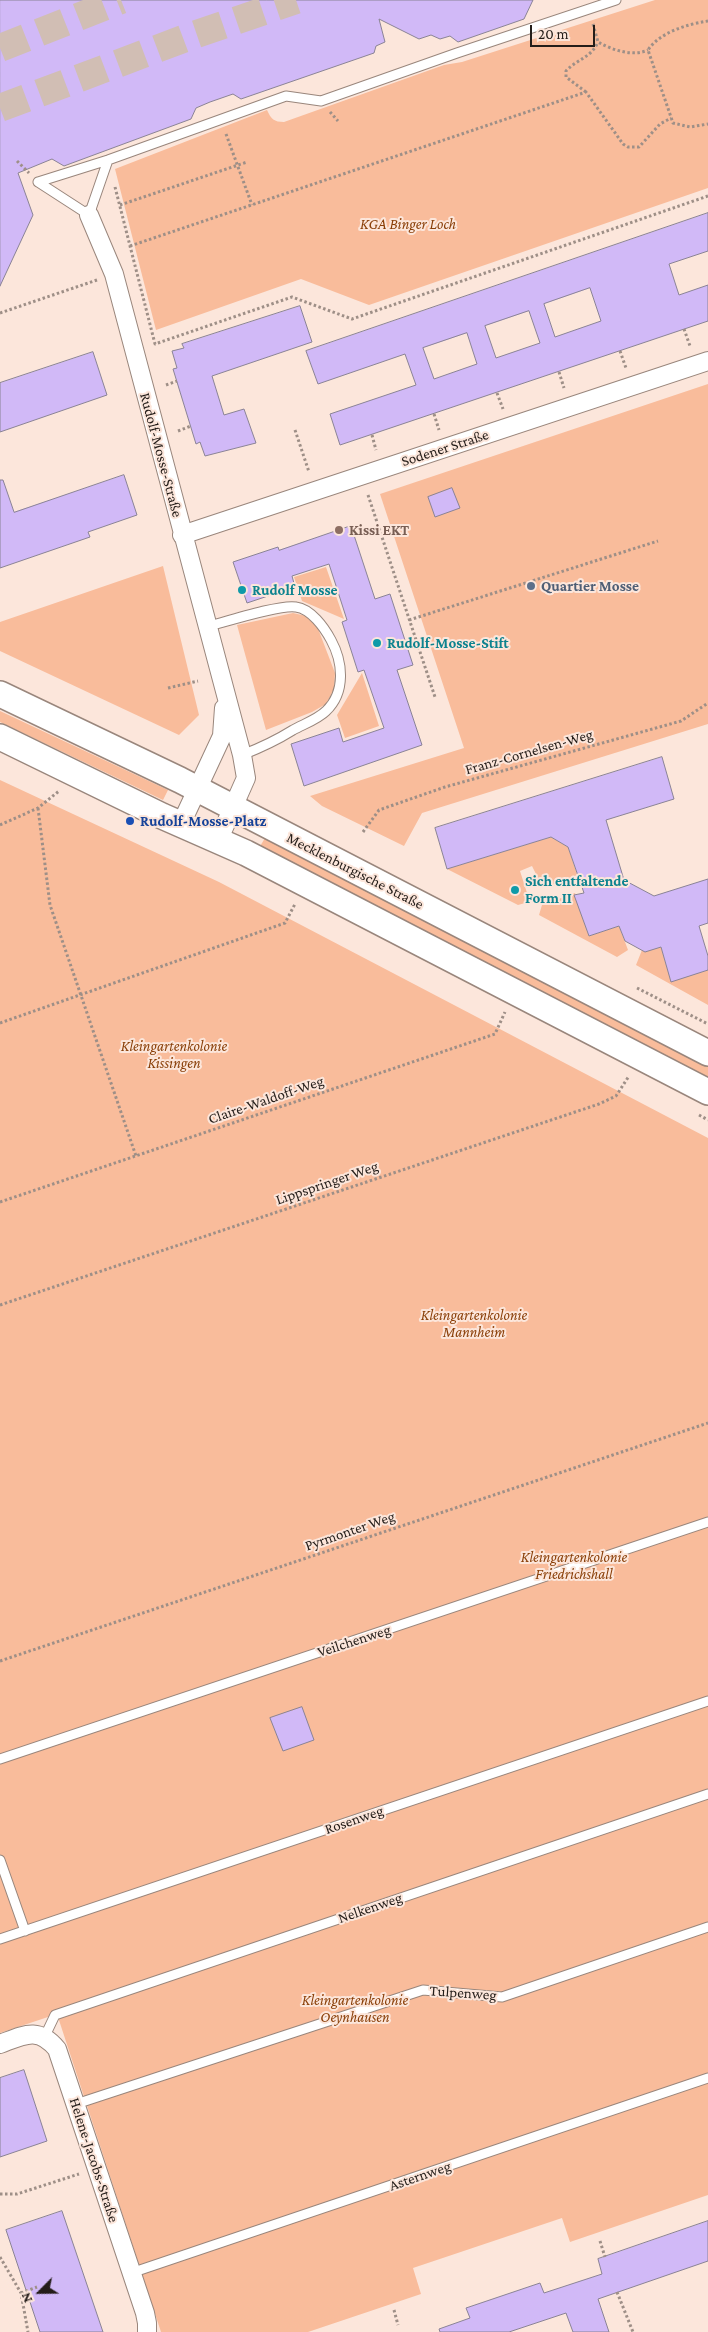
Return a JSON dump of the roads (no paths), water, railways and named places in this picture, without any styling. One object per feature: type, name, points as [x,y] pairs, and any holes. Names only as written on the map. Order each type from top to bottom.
[{"type":"main road","name":"Mecklenburgische Straße","points":[[0,694],[125,752],[708,1053]]},
{"type":"main road","points":[[0,737],[305,883],[708,1092]]},
{"type":"street","name":"Rudolf-Mosse-Straße","points":[[89,215],[114,274],[206,627],[242,755],[246,778],[218,840]]},
{"type":"street","name":"Sodener Straße","points":[[182,535],[708,361]]},
{"type":"street","name":"Rudolf-Mosse-Straße","points":[[181,824],[222,736],[225,698]]},
{"type":"street","points":[[0,2044],[25,2035],[45,2036]]},
{"type":"street","name":"Helene-Jacobs-Straße","points":[[45,2036],[58,2049],[147,2323],[147,2332]]},
{"type":"lane","points":[[108,160],[89,215],[38,182],[108,160],[286,96],[321,102],[616,0]]},
{"type":"lane","points":[[206,627],[278,609],[296,607],[314,617],[335,648],[341,673],[338,694],[326,711],[266,746],[242,755]]},
{"type":"lane","name":"Veilchenweg","points":[[0,1759],[708,1522]]},
{"type":"lane","name":"Rosenweg","points":[[0,1939],[708,1701]]},
{"type":"lane","name":"Nelkenweg","points":[[45,2036],[55,2015],[708,1794]]},
{"type":"lane","points":[[0,1860],[25,1931]]},
{"type":"lane","name":"Tulpenweg","points":[[76,2104],[423,1990],[502,1997],[708,1927]]},
{"type":"lane","name":"Asternweg","points":[[131,2273],[708,2078]]},
{"type":"tunnel","points":[[0,48],[121,0]]},
{"type":"tunnel","points":[[0,108],[191,36],[296,0]]},
{"type":"place","name":"Kissi EKT","points":[[339,530]]},
{"type":"place","name":"Quartier Mosse","points":[[531,586]]},
{"type":"place","name":"Rudolf Mosse","points":[[242,590]]},
{"type":"place","name":"Rudolf-Mosse-Stift","points":[[377,643]]},
{"type":"place","name":"Rudolf-Mosse-Platz","points":[[130,821]]},
{"type":"place","name":"Sich entfaltende Form II","points":[[515,890]]},
{"type":"park label","name":"KGA Binger Loch","points":[[408,224]]},
{"type":"park label","name":"Kleingartenkolonie Kissingen","points":[[174,1054]]},
{"type":"park label","name":"Kleingartenkolonie Mannheim","points":[[474,1324]]},
{"type":"park label","name":"Kleingartenkolonie Friedrichshall","points":[[574,1566]]},
{"type":"park label","name":"Kleingartenkolonie Oeynhausen","points":[[355,2008]]}]
